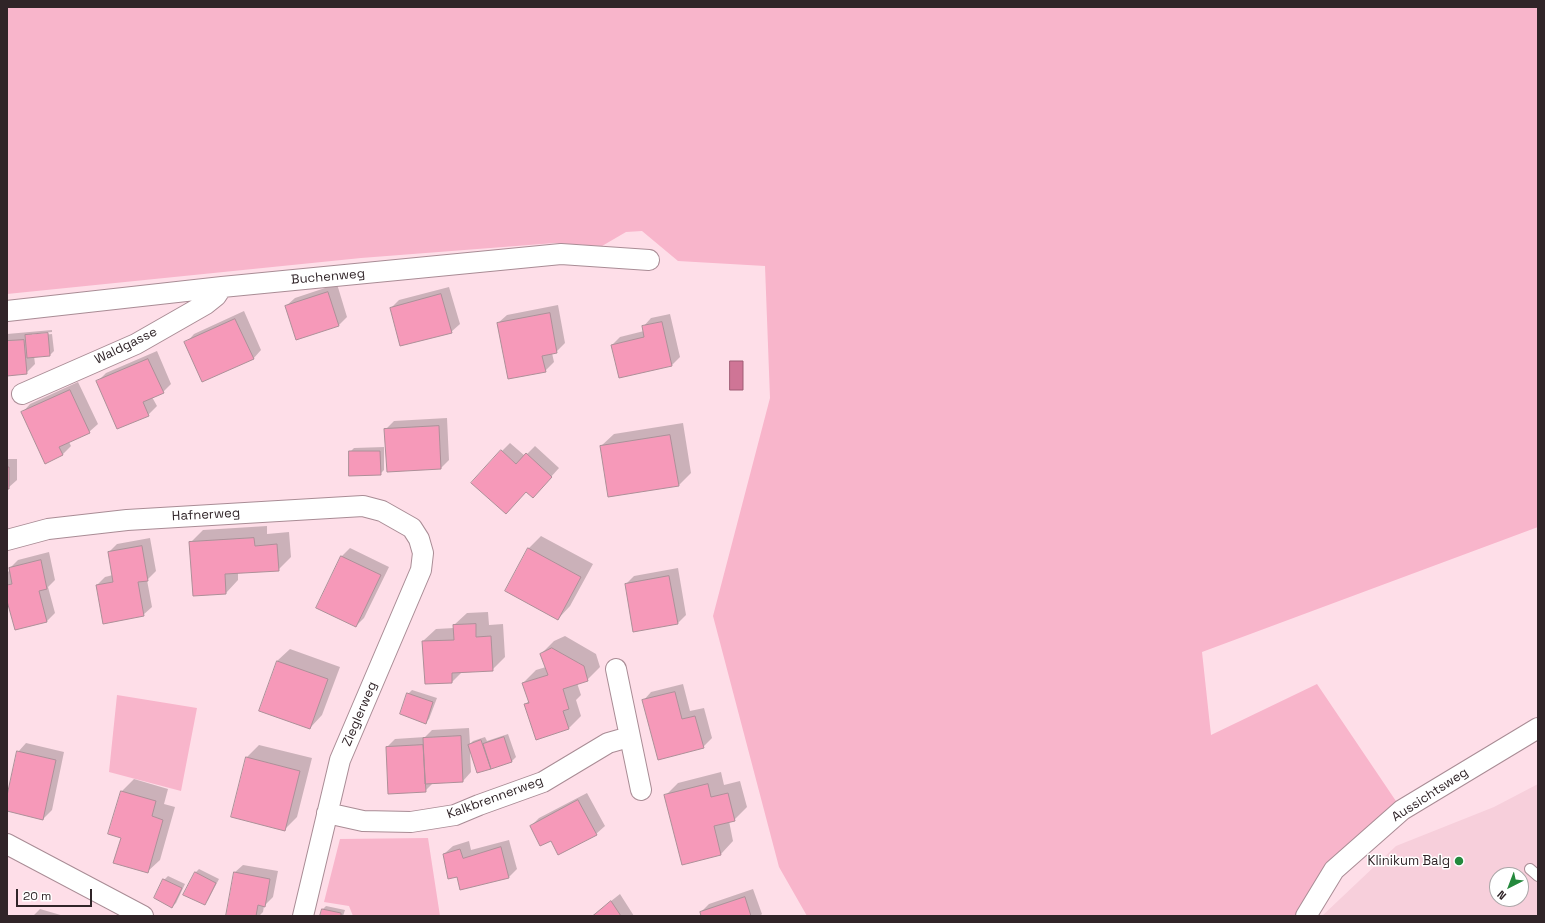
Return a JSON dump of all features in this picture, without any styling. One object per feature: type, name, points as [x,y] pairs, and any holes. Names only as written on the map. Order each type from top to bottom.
[{"type":"street","name":"Buchenweg","points":[[7,311],[222,287],[561,254],[649,260]]},
{"type":"street","name":"Waldgasse","points":[[22,394],[136,344],[206,304],[216,296],[222,287]]},
{"type":"street","name":"Hafnerweg","points":[[7,540],[48,529],[127,520],[363,506],[382,511],[404,523]]},
{"type":"street","name":"Zieglerweg","points":[[303,916],[340,760],[421,570],[423,553],[419,538],[412,528],[404,523]]},
{"type":"street","points":[[616,669],[641,790]]},
{"type":"street","name":"Aussichtsweg","points":[[1306,916],[1334,870],[1402,810],[1538,728]]},
{"type":"street","name":"Kalkbrennerweg","points":[[327,813],[363,821],[411,822],[455,815],[543,782],[608,743],[629,737]]},
{"type":"street","points":[[7,844],[143,916]]},
{"type":"shaded area","points":[[7,7],[1538,7],[1538,527],[1202,652],[1211,735],[1317,684],[1402,810],[1334,870],[1306,916],[807,916],[779,867],[713,616],[770,398],[765,266],[678,261],[642,231],[626,232],[602,246],[555,243],[361,258],[7,294]]},
{"type":"shaded area","points":[[730,361],[743,361],[743,390],[730,390]]},
{"type":"shaded area","points":[[117,695],[197,708],[181,791],[109,772]]},
{"type":"shaded area","name":"Klinikum Balg","points":[[1538,784],[1538,916],[1322,916],[1396,846],[1494,807]]},
{"type":"shaded area","points":[[428,838],[440,916],[353,916],[349,906],[324,902],[340,839]]},
{"type":"building","points":[[328,292],[339,326],[296,340],[285,306]]},
{"type":"building","points":[[441,294],[452,333],[400,346],[390,308]]},
{"type":"building","points":[[550,313],[557,353],[542,356],[546,372],[508,379],[497,323]]},
{"type":"building","points":[[235,319],[254,359],[202,382],[184,342]]},
{"type":"building","points":[[662,322],[672,366],[619,378],[611,345],[644,337],[642,326]]},
{"type":"building","points":[[48,333],[50,356],[27,358],[25,335]]},
{"type":"building","points":[[24,340],[27,374],[7,376],[7,341]]},
{"type":"building","points":[[148,359],[164,393],[143,402],[149,416],[117,429],[96,381]]},
{"type":"building","points":[[70,390],[90,433],[59,447],[63,455],[45,464],[21,412]]},
{"type":"building","points":[[439,426],[441,469],[387,472],[384,429]]},
{"type":"building","points":[[670,435],[679,486],[608,497],[600,446]]},
{"type":"building","points":[[501,450],[516,464],[526,453],[552,477],[533,498],[526,492],[506,514],[471,483]]},
{"type":"building","points":[[349,451],[380,451],[381,475],[349,476]]},
{"type":"building","points":[[7,467],[9,467],[9,489],[7,489]]},
{"type":"building","points":[[254,538],[255,546],[277,544],[279,571],[225,574],[226,594],[193,596],[189,542]]},
{"type":"building","points":[[142,546],[148,581],[138,582],[144,616],[103,624],[96,585],[113,582],[108,552]]},
{"type":"building","points":[[528,548],[581,577],[558,620],[505,591]]},
{"type":"building","points":[[341,556],[381,575],[356,627],[316,608]]},
{"type":"building","points":[[41,560],[47,589],[39,591],[47,622],[15,630],[7,601],[7,585],[12,584],[9,568]]},
{"type":"building","points":[[669,576],[678,624],[633,632],[625,584]]},
{"type":"building","points":[[476,624],[476,637],[491,636],[493,671],[452,673],[452,683],[425,684],[422,641],[454,640],[453,625]]},
{"type":"building","points":[[552,648],[584,666],[588,681],[563,689],[569,709],[563,711],[569,729],[536,740],[524,704],[529,703],[522,683],[548,675],[540,654]]},
{"type":"building","points":[[277,661],[328,679],[310,729],[259,711]]},
{"type":"building","points":[[675,692],[682,719],[695,716],[704,748],[658,760],[642,700]]},
{"type":"building","points":[[407,693],[433,702],[426,724],[400,714]]},
{"type":"building","points":[[461,736],[463,782],[425,784],[423,738]]},
{"type":"building","points":[[504,737],[512,762],[491,769],[483,744]]},
{"type":"building","points":[[481,740],[491,769],[477,773],[468,745]]},
{"type":"building","points":[[423,745],[426,792],[388,794],[386,747]]},
{"type":"building","points":[[17,751],[56,760],[43,820],[7,811],[7,796]]},
{"type":"building","points":[[246,757],[300,771],[285,831],[231,817]]},
{"type":"building","points":[[708,784],[711,797],[728,793],[735,821],[714,826],[721,855],[682,865],[664,795]]},
{"type":"building","points":[[121,791],[156,801],[152,816],[163,820],[148,873],[113,863],[121,838],[108,834]]},
{"type":"building","points":[[578,800],[597,835],[558,855],[551,841],[540,846],[530,826]]},
{"type":"building","points":[[501,847],[509,878],[460,890],[457,877],[448,879],[443,854],[460,849],[463,858]]},
{"type":"building","points":[[195,872],[216,883],[205,905],[183,895]]},
{"type":"building","points":[[234,872],[270,879],[265,907],[258,905],[256,916],[226,916]]},
{"type":"building","points":[[163,879],[182,888],[172,908],[154,898]]},
{"type":"building","points":[[745,897],[751,916],[701,916],[700,912]]},
{"type":"building","points":[[611,901],[621,916],[593,916]]},
{"type":"building","points":[[322,909],[341,913],[341,916],[320,916]]},
{"type":"place","name":"Klinikum Balg","points":[[1459,861]]}]
